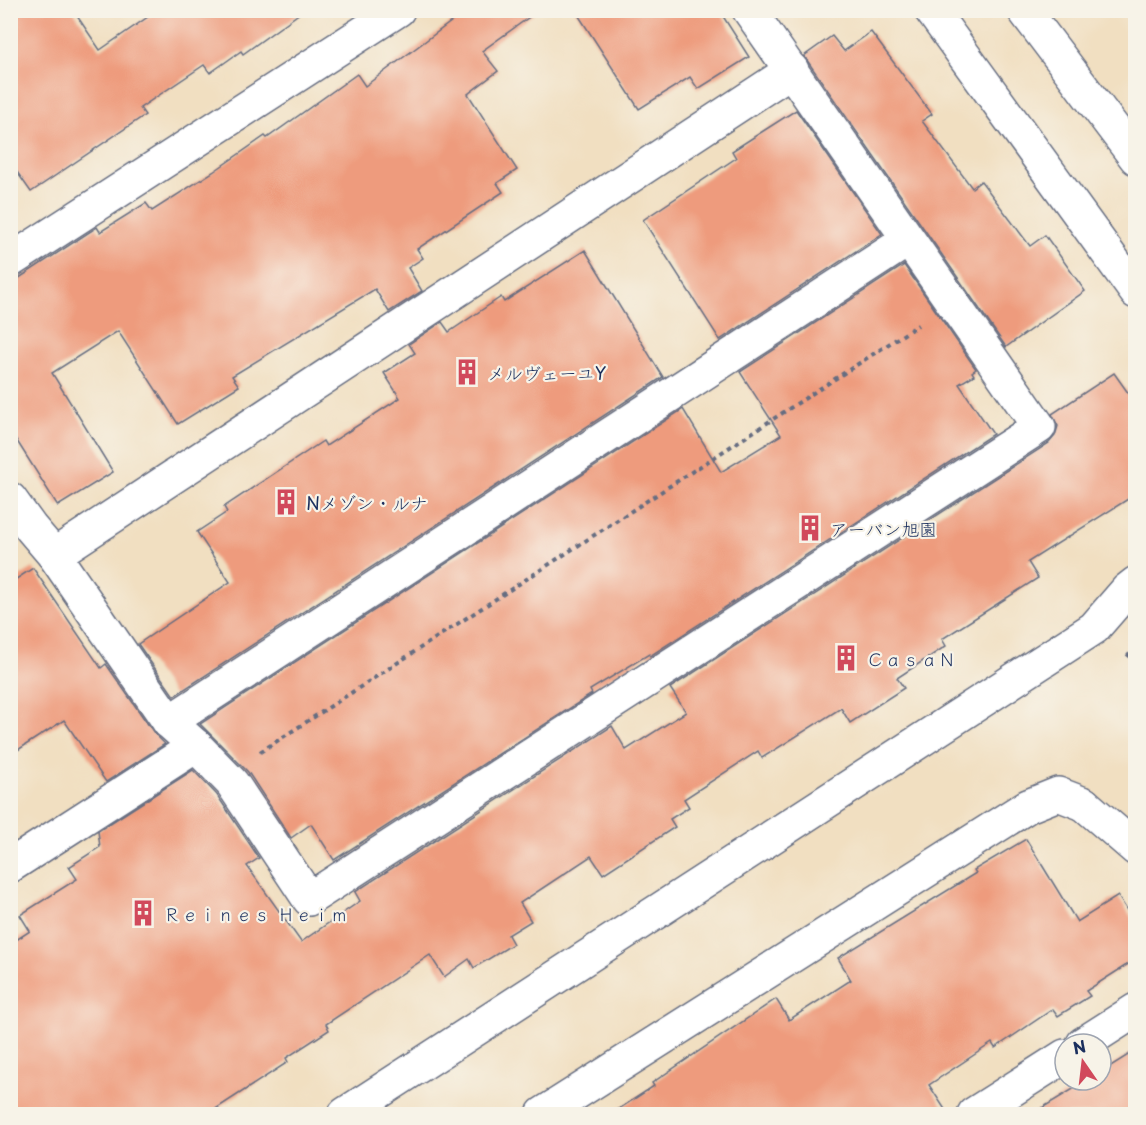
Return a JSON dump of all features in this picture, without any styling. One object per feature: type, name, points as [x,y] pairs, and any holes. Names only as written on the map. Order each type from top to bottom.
[{"type":"street","points":[[10,261],[398,10]]},
{"type":"street","points":[[10,499],[21,535],[54,555],[169,722],[232,783],[309,898],[1039,427],[749,10]]},
{"type":"street","points":[[931,10],[1136,292]]},
{"type":"street","points":[[1024,10],[1136,158]]},
{"type":"street","points":[[54,555],[792,70]]},
{"type":"street","points":[[169,722],[908,240]]},
{"type":"street","points":[[345,1114],[1094,628],[1127,590],[1136,584]]},
{"type":"street","points":[[10,867],[196,746]]},
{"type":"street","points":[[543,1114],[1028,806],[1058,794],[1084,804],[1136,849]]},
{"type":"street","points":[[1102,1032],[1136,1010]]},
{"type":"street","points":[[974,1114],[1053,1064]]},
{"type":"path","points":[[224,776],[952,303]]},
{"type":"building","points":[[10,10],[73,10],[100,50],[158,10],[304,10],[243,54],[241,51],[210,73],[204,65],[140,108],[145,115],[31,192],[10,162]]},
{"type":"building","points":[[467,10],[539,10],[482,51],[498,71],[468,94],[517,170],[497,183],[503,192],[417,249],[423,258],[408,268],[422,291],[389,312],[375,289],[232,376],[239,386],[178,424],[118,331],[52,373],[113,472],[58,506],[10,430],[10,284],[97,227],[100,232],[146,203],[152,211],[265,136],[267,138],[357,74],[365,86]]},
{"type":"building","points":[[575,10],[719,10],[749,57],[698,89],[690,77],[639,109]]},
{"type":"building","points":[[871,32],[932,114],[922,121],[972,188],[981,181],[1030,246],[1045,235],[1085,291],[1006,347],[804,56],[832,36],[844,51]]},
{"type":"building","points":[[796,110],[882,234],[720,340],[643,220],[736,158],[732,151]]},
{"type":"building","points":[[585,250],[663,377],[174,696],[138,644],[230,582],[197,532],[227,512],[224,507],[323,441],[326,446],[400,398],[384,373],[415,353],[409,344],[442,322],[449,332],[501,297],[504,302]]},
{"type":"building","points":[[904,265],[976,369],[972,372],[974,375],[959,384],[993,434],[650,656],[649,654],[590,690],[592,694],[334,860],[311,824],[291,838],[248,772],[200,724],[683,409],[721,472],[781,435],[740,372]]},
{"type":"building","points":[[1114,373],[1136,404],[1136,494],[1028,562],[1038,578],[942,639],[946,646],[897,678],[904,688],[850,723],[841,708],[762,758],[758,751],[684,799],[689,807],[670,819],[675,827],[603,874],[591,856],[520,903],[531,921],[508,935],[513,944],[474,968],[469,959],[444,977],[430,955],[326,1024],[329,1030],[286,1058],[288,1062],[208,1114],[10,1114],[10,944],[30,931],[20,915],[77,879],[69,867],[100,847],[98,831],[193,770],[217,795],[259,858],[247,866],[301,942],[360,901],[355,892],[612,726],[626,750],[686,712],[670,688],[1049,443],[1055,436],[1058,426],[1052,414]]},
{"type":"building","points":[[33,568],[101,668],[106,664],[154,733],[165,744],[106,782],[64,720],[10,755],[10,583]]},
{"type":"building","points":[[1026,839],[1077,922],[1118,896],[1136,924],[1136,959],[1086,991],[1090,996],[1058,1016],[1053,1009],[995,1048],[992,1043],[929,1085],[948,1114],[611,1114],[654,1086],[652,1083],[776,999],[789,1020],[851,980],[838,958],[976,873],[974,870]]},
{"type":"building","points":[[1136,1050],[1136,1114],[1032,1114],[1068,1092],[1113,1092],[1113,1064]]},
{"type":"place","name":"メルヴェーユY","points":[[467,372]]},
{"type":"place","name":"Nメゾン・ルナ","points":[[286,502]]},
{"type":"place","name":"アーバン旭園","points":[[810,528]]},
{"type":"place","name":"ＣａｓａＮ","points":[[846,658]]},
{"type":"place","name":"Ｒｅｉｎｅｓ Ｈｅｉｍ","points":[[143,913]]}]
